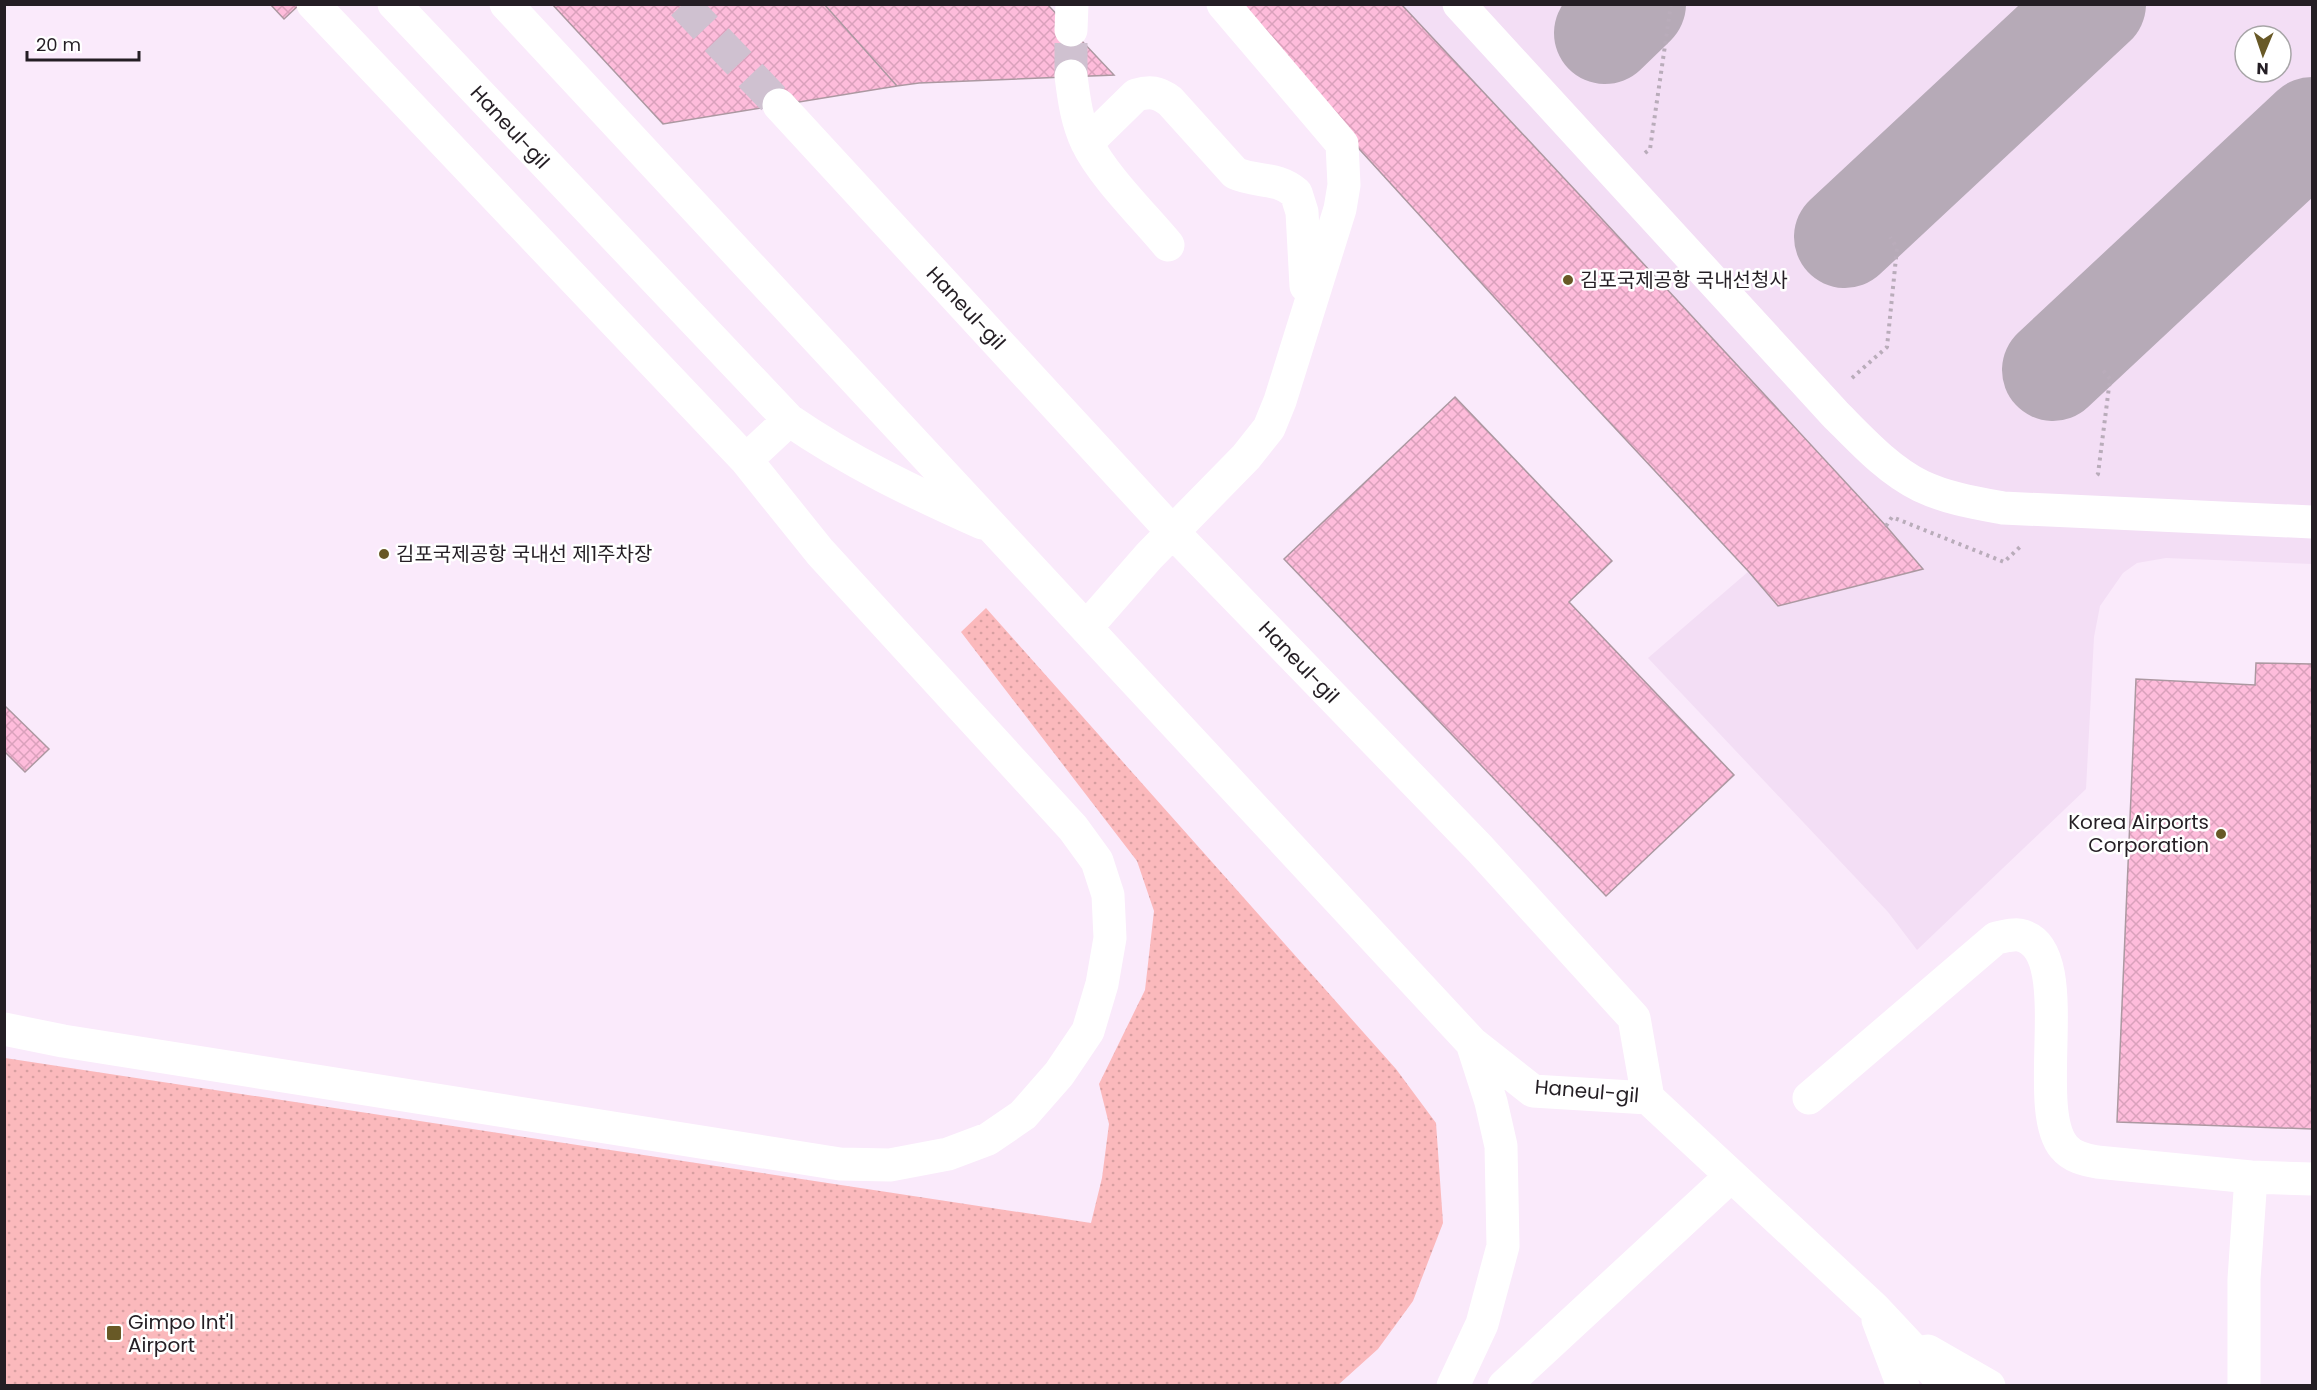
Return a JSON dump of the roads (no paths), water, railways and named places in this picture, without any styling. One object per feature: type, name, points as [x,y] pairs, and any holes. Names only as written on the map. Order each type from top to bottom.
[{"type":"lane","points":[[4,1029],[63,1041],[840,1164],[890,1165],[948,1154],[988,1139],[1023,1115],[1059,1074],[1088,1031],[1102,984],[1110,938],[1108,895],[1097,861],[1065,820],[820,552],[746,460],[313,4]]},
{"type":"lane","name":"Haneul-gil","points":[[394,4],[789,420],[841,454],[882,476],[994,529]]},
{"type":"lane","name":"Haneul-gil","points":[[506,4],[1472,1043],[1533,1091],[1648,1098],[1634,1018],[1480,849],[1167,526],[779,105]]},
{"type":"lane","points":[[1086,628],[1149,556],[1246,457],[1269,428],[1280,401],[1340,209],[1344,185],[1342,144],[1223,4]]},
{"type":"lane","points":[[1459,4],[1835,414],[1861,440],[1899,472],[1922,486],[1971,502],[2003,508],[2313,522]]},
{"type":"lane","points":[[1071,76],[1075,109],[1087,143],[1103,168],[1168,245]]},
{"type":"lane","points":[[1087,143],[1136,95],[1147,92],[1160,94],[1170,100],[1235,173],[1248,179],[1276,181],[1296,193],[1302,212],[1306,315]]},
{"type":"lane","points":[[746,460],[789,420]]},
{"type":"lane","points":[[1809,1098],[1996,938],[2018,935],[2029,939],[2038,947],[2049,970],[2051,1104],[2055,1128],[2065,1148],[2076,1156],[2097,1162],[2251,1177],[2313,1179]]},
{"type":"lane","name":"Haneul-gil","points":[[1453,1386],[1482,1324],[1503,1246],[1501,1146],[1491,1102],[1472,1043]]},
{"type":"lane","points":[[1648,1098],[1874,1308],[1947,1386]]},
{"type":"lane","points":[[1504,1386],[1731,1176]]},
{"type":"lane","points":[[2244,1386],[2244,1279],[2251,1177]]},
{"type":"lane","points":[[1874,1308],[1903,1386]]},
{"type":"lane","points":[[1904,1338],[1989,1386]]},
{"type":"tunnel","points":[[683,4],[779,105]]},
{"type":"tunnel","points":[[1071,30],[1071,76]]},
{"type":"place","name":"김포국제공항 국내선청사","points":[[1568,280]]},
{"type":"place","name":"김포국제공항 국내선 제1주차장","points":[[384,554]]},
{"type":"place","name":"Korea Airports Corporation","points":[[2221,834]]},
{"type":"place","name":"Gimpo Int'l Airport","points":[[114,1333]]}]
